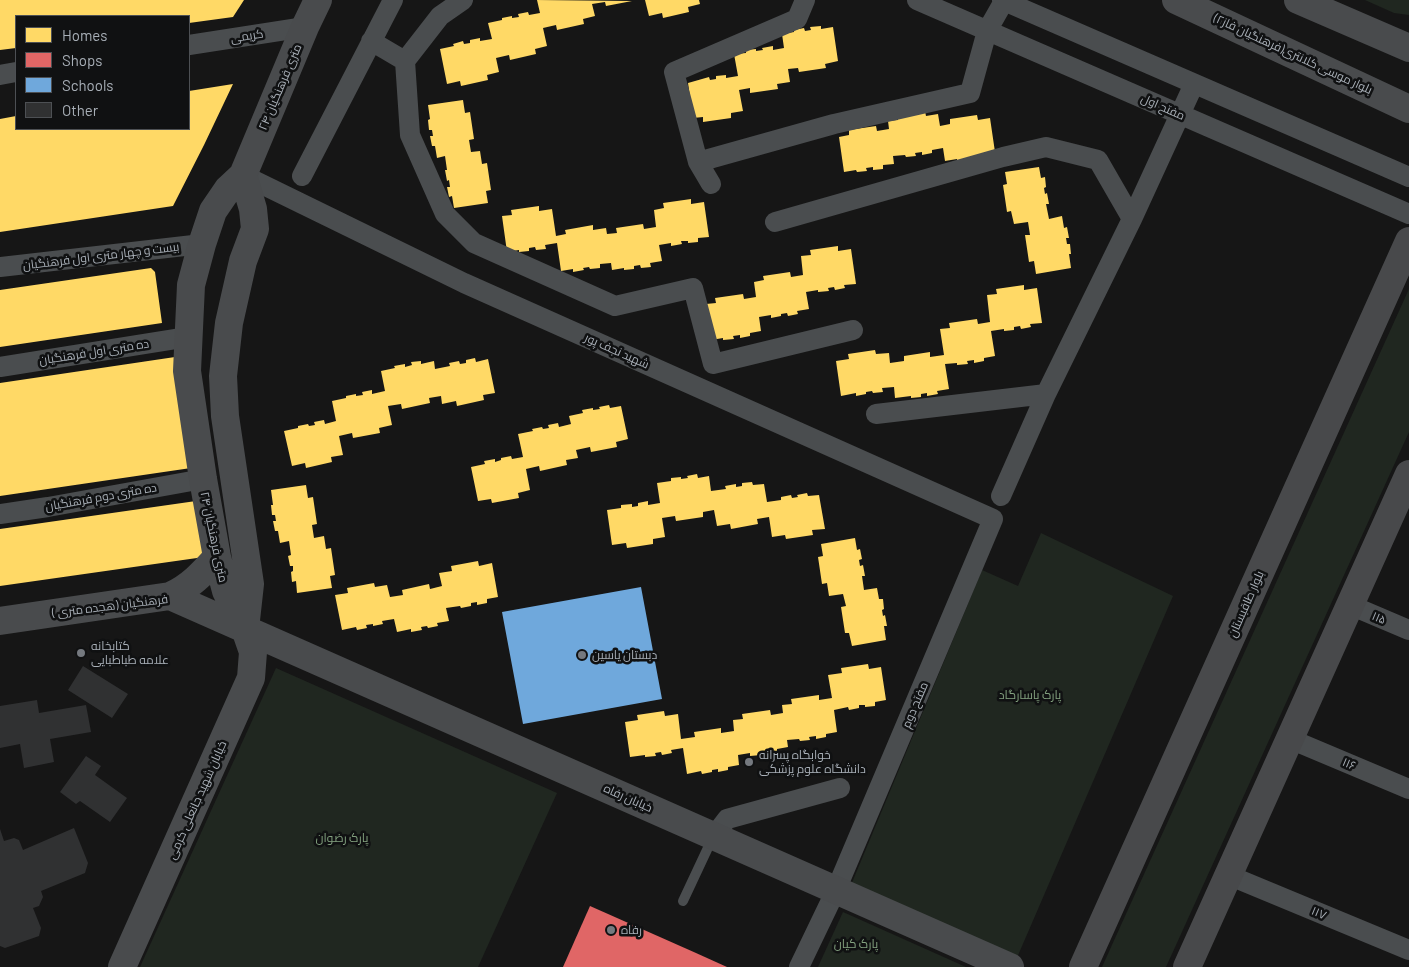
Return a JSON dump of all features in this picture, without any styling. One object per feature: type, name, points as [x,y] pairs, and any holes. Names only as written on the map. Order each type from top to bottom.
[{"type":"main road","name":"بلوار طاقبستان","points":[[1083,967],[1409,242]]},
{"type":"main road","points":[[1187,967],[1409,474]]},
{"type":"street","name":"۲۴ متری فرهنگیان","points":[[245,629],[226,591],[217,557],[203,479],[186,371],[191,286],[202,244],[214,211],[228,189],[243,175],[318,0]]},
{"type":"street","points":[[302,176],[393,0]]},
{"type":"street","points":[[463,0],[440,16],[405,61],[410,135],[444,214],[474,243],[614,306],[694,288],[713,364],[853,330]]},
{"type":"street","points":[[711,184],[698,162],[674,72],[798,19],[805,0]]},
{"type":"street","name":"مفتح اول","points":[[917,0],[1409,214]]},
{"type":"street","points":[[698,162],[834,124],[970,93],[987,31],[1003,0],[1409,177]]},
{"type":"street","name":"بلوار موسی کلانتری(فرهنگیان فاز۲)","points":[[1176,0],[1409,109]]},
{"type":"street","points":[[1298,0],[1406,45]]},
{"type":"street","name":"کریمی","points":[[190,45],[305,27]]},
{"type":"street","points":[[371,41],[405,61]]},
{"type":"street","points":[[0,75],[15,72]]},
{"type":"street","points":[[1001,496],[1046,394],[1132,219],[1194,84]]},
{"type":"street","points":[[776,222],[1003,157],[1046,147],[1098,160],[1132,219]]},
{"type":"street","points":[[243,175],[253,208],[255,229],[243,261],[228,323],[223,376],[225,416],[250,584],[245,629]]},
{"type":"street","name":"شهید نجف پور","points":[[243,175],[464,283],[993,519]]},
{"type":"street","name":"بیست و چهار متری اول فرهنگیان","points":[[0,267],[202,244]]},
{"type":"street","name":"ده متری اول فرهنگیان","points":[[0,366],[188,337]]},
{"type":"street","points":[[876,414],[1046,394]]},
{"type":"street","name":"ده متری دوم فرهنگیان","points":[[0,514],[203,479]]},
{"type":"street","name":"مفتح دوم","points":[[799,967],[836,890],[993,519]]},
{"type":"street","points":[[170,596],[193,582],[217,557]]},
{"type":"street","name":"فرهنگیان (هجده متری )","points":[[0,620],[170,596],[245,629]]},
{"type":"street","name":"۱۱۵","points":[[1350,605],[1409,630]]},
{"type":"street","name":"خیابان رفاه","points":[[245,629],[1010,967]]},
{"type":"street","name":"خیابان شهید جانعلی کرمی","points":[[122,967],[252,678],[253,652],[245,629]]},
{"type":"street","name":"۱۱۶","points":[[1290,739],[1409,789]]},
{"type":"street","points":[[714,836],[727,819],[840,788]]},
{"type":"street","name":"۱۱۷","points":[[1228,875],[1409,950]]},
{"type":"lane","points":[[683,901],[714,836]]},
{"type":"green space","points":[[1365,0],[1409,0],[1409,15],[1394,13]]},
{"type":"green space","points":[[1409,289],[1409,432],[1166,967],[1102,967]]},
{"type":"green space","name":"پارک پاسارگاد","points":[[1041,533],[1173,596],[1016,960],[851,885],[982,570],[1018,586]]},
{"type":"green space","name":"پارک رضوان","points":[[276,668],[557,793],[478,967],[140,967]]},
{"type":"green space","name":"پارک کیان","points":[[843,912],[966,967],[818,967]]},
{"type":"building: Homes","points":[[0,0],[244,0],[233,17],[190,23],[190,15],[15,15],[15,48],[0,50]]},
{"type":"building: Homes","points":[[537,0],[632,1],[606,6],[605,2],[592,4],[595,16],[583,19],[584,24],[557,30],[556,25],[543,28],[547,46],[535,49],[536,54],[510,60],[509,55],[496,58],[499,72],[487,75],[488,80],[461,86],[460,81],[447,84],[440,49],[454,46],[453,44],[463,41],[464,44],[470,43],[470,40],[480,38],[480,41],[492,39],[488,23],[512,16],[512,18],[519,17],[518,14],[528,12],[529,15],[540,13]]},
{"type":"building: Homes","points":[[645,0],[699,0],[700,4],[688,7],[689,12],[663,18],[662,13],[649,16]]},
{"type":"building: Homes","points":[[821,26],[821,29],[833,27],[838,61],[825,64],[826,68],[799,72],[798,68],[788,69],[790,82],[777,84],[778,89],[750,93],[750,88],[739,90],[743,111],[731,113],[731,118],[703,122],[703,117],[693,118],[688,83],[709,77],[710,80],[716,79],[716,76],[726,75],[726,78],[738,76],[734,54],[746,53],[746,50],[763,50],[762,48],[773,46],[773,50],[784,48],[782,34],[804,28],[805,31],[811,30],[810,27]]},
{"type":"building: Homes","points":[[233,84],[173,206],[0,232],[0,119],[15,116],[15,130],[190,130],[190,91]]},
{"type":"building: Homes","points":[[463,100],[465,113],[470,112],[474,139],[469,140],[471,152],[480,151],[482,164],[487,163],[491,190],[486,191],[488,203],[454,208],[452,196],[449,197],[447,187],[450,187],[445,170],[447,170],[445,156],[437,158],[435,146],[432,146],[430,136],[433,136],[432,130],[429,130],[428,105]]},
{"type":"building: Homes","points":[[925,111],[926,116],[938,114],[940,126],[950,124],[950,119],[977,115],[978,120],[990,118],[995,152],[957,162],[957,159],[945,161],[943,148],[932,150],[932,153],[922,155],[922,152],[915,153],[916,156],[893,156],[894,164],[883,165],[883,169],[873,170],[873,167],[866,168],[867,171],[844,172],[839,137],[849,135],[849,130],[876,126],[877,131],[889,129],[888,121],[898,120],[897,115]]},
{"type":"building: Homes","points":[[1039,167],[1041,178],[1045,177],[1046,187],[1044,188],[1049,204],[1046,204],[1049,219],[1062,216],[1064,228],[1067,227],[1069,238],[1066,238],[1067,244],[1070,244],[1071,268],[1036,274],[1034,261],[1029,262],[1025,235],[1030,235],[1028,222],[1014,224],[1011,211],[1007,212],[1003,185],[1007,184],[1005,172]]},
{"type":"building: Homes","points":[[691,199],[691,204],[704,202],[709,237],[698,238],[698,242],[688,243],[688,241],[681,241],[682,244],[671,246],[671,243],[659,245],[662,261],[650,263],[651,267],[641,268],[640,265],[634,266],[634,269],[612,270],[611,263],[600,264],[600,268],[590,269],[589,267],[573,272],[573,269],[561,271],[557,243],[545,245],[546,249],[536,250],[535,247],[529,248],[529,251],[507,252],[502,216],[512,215],[511,210],[539,206],[539,211],[552,209],[556,236],[566,234],[565,230],[593,225],[593,230],[606,228],[607,234],[617,233],[616,228],[643,224],[644,229],[656,227],[654,210],[664,208],[663,203]]},
{"type":"building: Homes","points":[[838,246],[838,251],[851,249],[856,284],[844,285],[845,288],[835,290],[834,287],[828,288],[829,291],[806,292],[809,309],[797,311],[798,314],[788,316],[787,313],[771,318],[771,315],[759,317],[761,331],[750,333],[750,336],[740,338],[740,335],[733,336],[734,339],[711,340],[706,304],[716,303],[715,298],[743,294],[744,299],[756,297],[754,282],[764,280],[763,276],[790,272],[791,277],[803,275],[801,256],[811,255],[810,250]]},
{"type":"building: Homes","points":[[151,268],[155,272],[162,323],[0,347],[0,290]]},
{"type":"building: Homes","points":[[1024,285],[1024,290],[1037,288],[1042,323],[1030,324],[1031,327],[1021,329],[1020,326],[1014,327],[1014,330],[991,331],[995,356],[984,358],[984,361],[974,363],[974,360],[967,361],[968,364],[945,364],[949,389],[937,391],[938,394],[927,396],[927,393],[921,394],[921,397],[911,398],[911,396],[895,398],[894,387],[882,388],[883,392],[873,393],[872,391],[856,396],[856,393],[841,396],[836,361],[849,359],[848,354],[875,350],[876,354],[889,353],[890,363],[904,361],[904,356],[930,352],[930,357],[944,355],[940,329],[950,328],[949,323],[977,319],[978,324],[990,322],[987,295],[997,294],[996,289]]},
{"type":"building: Homes","points":[[175,357],[191,468],[0,496],[0,383]]},
{"type":"building: Homes","points":[[475,358],[476,362],[488,359],[495,393],[483,395],[484,400],[457,406],[456,401],[442,404],[441,396],[429,398],[430,403],[402,409],[401,404],[388,406],[392,425],[379,428],[380,433],[353,438],[352,433],[339,436],[343,455],[331,457],[332,462],[306,468],[305,463],[292,466],[284,431],[308,424],[309,426],[315,425],[314,422],[324,420],[325,424],[336,421],[332,401],[356,394],[356,396],[363,395],[362,392],[372,390],[372,394],[385,391],[381,371],[405,364],[405,367],[412,365],[411,362],[421,361],[421,364],[434,361],[435,369],[450,366],[449,363],[459,361],[460,364],[466,363],[466,360]]},
{"type":"building: Homes","points":[[609,405],[610,408],[621,406],[628,439],[616,442],[617,447],[591,452],[590,447],[576,450],[578,458],[566,460],[567,465],[540,471],[539,466],[526,469],[530,490],[518,493],[519,498],[492,503],[491,499],[478,501],[471,467],[485,464],[484,461],[495,459],[495,462],[501,460],[501,458],[511,456],[512,459],[523,457],[518,434],[542,427],[543,429],[549,428],[548,425],[558,423],[559,427],[571,424],[569,416],[583,413],[582,410],[600,409],[599,407]]},
{"type":"building: Homes","points":[[697,474],[698,478],[709,476],[711,491],[726,489],[725,486],[736,484],[736,487],[742,486],[742,483],[764,484],[767,502],[781,500],[781,497],[791,495],[792,498],[807,493],[808,496],[819,495],[825,529],[812,530],[813,535],[786,539],[785,535],[772,537],[769,517],[757,519],[758,524],[731,529],[730,524],[717,526],[714,510],[703,512],[703,517],[676,521],[675,516],[662,518],[665,537],[653,539],[653,544],[627,548],[626,543],[612,545],[607,510],[621,508],[621,505],[632,504],[632,507],[638,506],[638,503],[648,501],[648,505],[660,503],[657,483],[671,481],[671,478],[688,478],[687,476]]},
{"type":"building: Homes","points":[[306,485],[308,498],[313,497],[317,524],[312,525],[314,538],[324,536],[326,549],[331,548],[335,575],[330,576],[332,588],[297,593],[296,581],[292,582],[291,572],[293,571],[293,566],[290,566],[288,556],[291,555],[289,541],[280,543],[278,531],[275,531],[273,521],[276,521],[275,515],[272,515],[271,490]]},
{"type":"building: Homes","points":[[196,501],[204,557],[0,586],[0,529]]},
{"type":"building: Homes","points":[[855,538],[857,550],[860,549],[862,559],[859,560],[860,566],[863,565],[865,576],[862,576],[864,590],[877,588],[879,599],[883,599],[884,609],[882,610],[887,626],[884,626],[886,640],[852,646],[849,633],[845,633],[841,607],[846,606],[843,594],[829,596],[827,583],[822,584],[818,557],[823,556],[821,544]]},
{"type":"building: Homes","points":[[478,561],[479,566],[492,563],[498,597],[487,599],[487,603],[477,605],[477,602],[471,603],[471,606],[461,608],[460,606],[446,608],[449,621],[437,623],[438,626],[421,627],[422,630],[411,632],[411,629],[397,632],[394,619],[382,621],[383,624],[366,625],[367,628],[357,630],[356,627],[342,630],[335,595],[348,593],[347,588],[374,583],[375,587],[387,585],[390,597],[403,595],[402,590],[429,584],[430,589],[442,586],[439,573],[452,571],[451,566]]},
{"type":"building: Homes","points":[[868,664],[869,669],[881,667],[886,700],[875,702],[875,706],[865,707],[865,705],[859,705],[859,708],[849,710],[848,707],[834,710],[837,732],[826,734],[826,737],[816,739],[816,736],[809,737],[810,740],[800,741],[799,739],[787,740],[788,747],[777,749],[777,752],[767,754],[767,751],[760,752],[761,755],[750,756],[750,753],[738,755],[739,765],[728,767],[728,770],[718,772],[718,769],[702,774],[701,771],[687,774],[683,748],[671,750],[672,753],[662,755],[661,752],[655,753],[656,756],[630,757],[625,722],[638,720],[637,715],[664,711],[665,716],[678,714],[681,739],[695,737],[694,732],[721,728],[721,733],[734,731],[733,720],[743,719],[742,714],[770,710],[771,715],[783,713],[782,705],[792,704],[791,699],[819,695],[819,700],[832,698],[828,675],[842,673],[841,668]]},
{"type":"building: Shops","name":"رفاه","points":[[590,906],[696,953],[727,967],[563,967]]},
{"type":"building: Schools","name":"دبستان یاسین","points":[[641,587],[662,699],[523,724],[502,612]]},
{"type":"building: Other","points":[[83,666],[128,694],[112,718],[68,690]]},
{"type":"building: Other","points":[[37,700],[39,713],[86,705],[91,732],[50,739],[54,762],[24,768],[20,744],[0,748],[0,706]]},
{"type":"building: Other","points":[[86,756],[101,766],[95,775],[127,798],[110,822],[80,801],[76,804],[60,792]]},
{"type":"building: Other","points":[[74,828],[88,863],[85,873],[41,891],[43,897],[39,906],[33,908],[41,928],[39,936],[5,948],[0,946],[0,829],[4,841],[14,838],[19,840],[23,850]]},
{"type":"place","name":"کتابخانه علامه طباطبایی","points":[[81,653]]},
{"type":"place","name":"دبستان یاسین","points":[[582,655]]},
{"type":"place","name":"خوابگاه پسرانه دانشگاه علوم پزشکی","points":[[749,762]]},
{"type":"place","name":"رفاه","points":[[611,930]]}]
